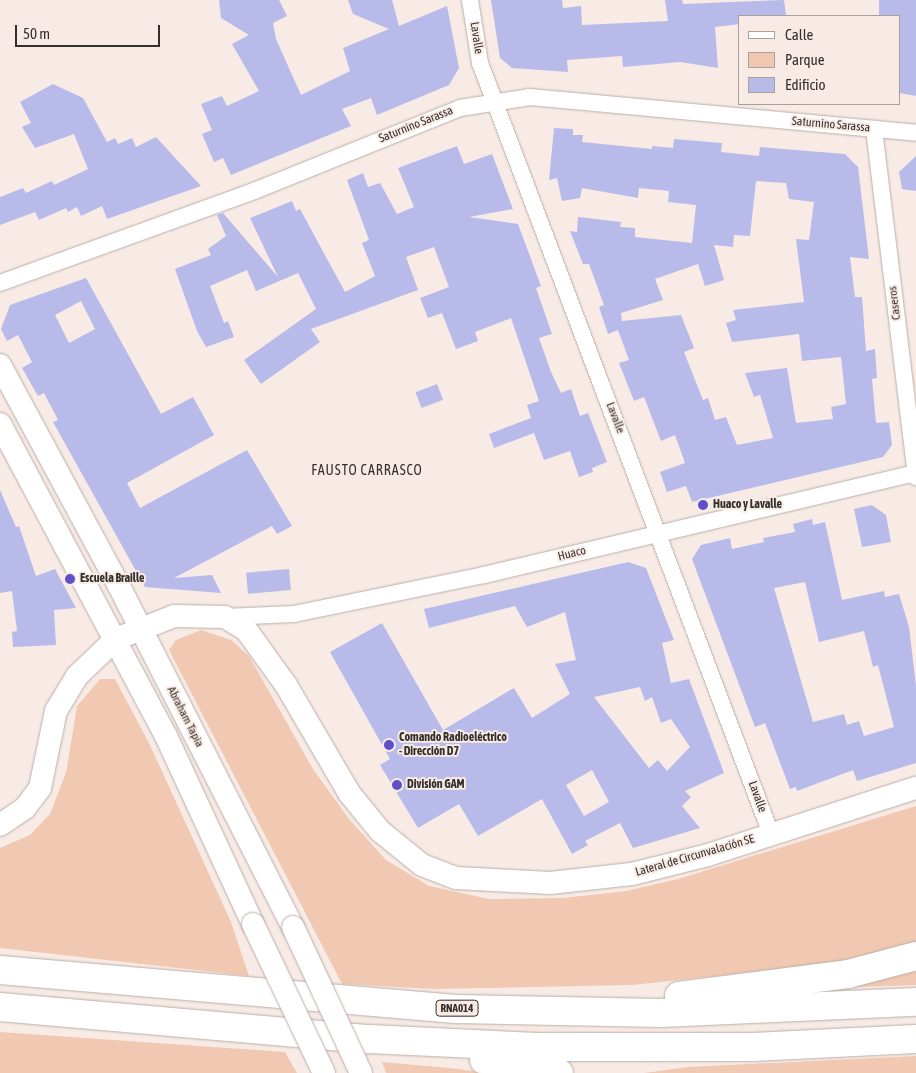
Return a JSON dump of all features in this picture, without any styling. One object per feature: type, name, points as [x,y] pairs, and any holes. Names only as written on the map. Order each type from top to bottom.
[{"type":"highway","points":[[458,1008],[729,991],[848,974],[916,956]]},
{"type":"highway","points":[[0,962],[166,986]]},
{"type":"highway","name":"RNA014","points":[[0,970],[166,986],[458,1008],[661,1013],[916,1002]]},
{"type":"highway","points":[[0,1007],[370,1039],[610,1048],[754,1047],[916,1039]]},
{"type":"highway","points":[[370,1039],[559,1073]]},
{"type":"main road","name":"Abraham Tapia","points":[[0,365],[140,627],[293,927],[361,1073]]},
{"type":"main road","name":"Abraham Tapia","points":[[0,424],[116,639],[170,744],[324,1073]]},
{"type":"main road","points":[[0,825],[25,808],[43,782],[53,720],[67,689],[116,639],[140,627],[174,616],[225,617]]},
{"type":"main road","name":"Lateral de Circunvalación SE","points":[[225,617],[247,631],[265,653],[349,793],[380,831],[407,855],[456,878],[502,884],[590,880],[662,867],[916,788]]},
{"type":"street","name":"Lavalle","points":[[470,0],[480,63],[771,834]]},
{"type":"street","name":"Saturnino Sarassa","points":[[0,283],[254,191],[460,108],[496,102],[530,97],[916,132]]},
{"type":"street","name":"Caseros","points":[[874,129],[916,477]]},
{"type":"street","name":"Huaco","points":[[225,617],[294,614],[484,575],[658,532],[916,473]]},
{"type":"green space","points":[[201,630],[231,640],[249,656],[313,769],[349,819],[386,860],[429,886],[489,899],[563,898],[626,891],[678,879],[916,806],[916,943],[827,964],[632,985],[435,989],[342,984],[169,650],[176,640]]},
{"type":"green space","points":[[100,679],[115,679],[149,743],[231,922],[249,976],[0,948],[0,848],[30,835],[50,814],[66,773],[77,706]]},
{"type":"green space","points":[[916,966],[916,985],[827,988]]},
{"type":"green space","points":[[0,1032],[285,1052],[297,1073],[0,1073]]},
{"type":"green space","points":[[916,1056],[916,1073],[644,1073],[688,1067]]},
{"type":"green space","points":[[382,1062],[449,1068],[490,1073],[386,1073]]},
{"type":"building","points":[[219,0],[279,0],[287,16],[273,23],[276,39],[301,95],[350,71],[343,48],[389,29],[353,14],[348,0],[392,0],[399,26],[447,6],[459,68],[449,85],[377,115],[371,98],[342,109],[351,126],[231,175],[223,158],[214,162],[202,134],[212,130],[201,104],[222,96],[227,106],[259,91],[232,44],[249,35],[221,18]]},
{"type":"building","points":[[491,0],[562,0],[563,8],[581,6],[582,25],[668,21],[665,0],[682,0],[683,4],[784,0],[786,15],[738,15],[738,24],[715,27],[718,68],[680,62],[623,67],[622,56],[567,60],[568,72],[512,68],[500,58]]},
{"type":"building","points":[[879,0],[916,0],[916,96],[901,93],[901,15],[879,15]]},
{"type":"building","points":[[53,84],[83,98],[107,142],[115,138],[118,144],[132,138],[136,147],[156,137],[201,186],[107,219],[102,206],[81,216],[77,207],[68,212],[66,208],[39,220],[35,212],[0,225],[0,197],[23,188],[26,193],[52,181],[54,185],[88,169],[74,134],[35,148],[22,127],[31,123],[20,102]]},
{"type":"building","points":[[554,128],[573,129],[573,135],[583,135],[582,142],[652,149],[652,146],[673,148],[674,139],[722,143],[721,152],[759,156],[760,147],[845,154],[858,167],[869,259],[850,257],[855,297],[862,297],[866,351],[875,349],[877,378],[872,379],[876,423],[889,422],[892,445],[883,457],[692,502],[686,486],[667,492],[660,472],[685,463],[675,435],[661,441],[644,397],[634,401],[619,363],[629,360],[618,330],[608,334],[599,307],[604,305],[589,264],[583,264],[570,231],[577,232],[578,217],[621,222],[620,227],[635,228],[635,237],[692,243],[696,205],[668,202],[669,191],[639,188],[638,198],[582,188],[580,198],[562,201],[557,178],[549,180]],"holes":[[[756,181],[786,183],[789,199],[814,202],[809,240],[796,239],[804,302],[733,310],[736,320],[726,323],[732,342],[799,334],[802,361],[841,357],[846,404],[831,407],[833,419],[796,423],[787,368],[745,373],[754,397],[760,395],[773,438],[737,445],[726,417],[715,420],[708,398],[703,400],[684,352],[694,348],[681,315],[622,321],[621,313],[663,300],[655,279],[698,264],[705,286],[724,280],[714,245],[733,247],[734,235],[750,236]]]},
{"type":"building","points":[[457,146],[464,164],[492,154],[513,209],[469,217],[518,224],[541,286],[536,288],[552,334],[539,338],[551,372],[561,393],[571,389],[580,416],[588,413],[607,462],[592,468],[593,472],[579,477],[570,451],[544,460],[534,433],[494,448],[489,434],[531,418],[527,405],[539,401],[511,318],[475,332],[478,341],[456,349],[442,313],[428,318],[420,298],[449,287],[434,247],[406,257],[418,290],[311,329],[320,342],[261,384],[244,360],[316,309],[298,273],[256,291],[247,270],[210,286],[224,323],[228,321],[234,337],[206,347],[197,331],[175,269],[211,255],[208,249],[226,236],[217,215],[223,213],[278,277],[250,218],[292,201],[296,211],[300,209],[345,292],[375,276],[362,243],[369,240],[347,180],[363,173],[368,187],[380,183],[397,214],[414,207],[398,168]]},
{"type":"building","points":[[916,156],[916,191],[902,189],[899,172]]},
{"type":"building","points":[[86,278],[161,414],[193,397],[214,435],[127,483],[140,508],[247,450],[292,526],[277,534],[272,526],[174,578],[212,575],[221,593],[145,587],[53,422],[58,420],[44,393],[38,396],[22,368],[32,362],[18,335],[7,341],[1,329],[10,305]],"holes":[[[81,301],[95,329],[69,343],[55,315]]]},
{"type":"building","points":[[437,384],[443,400],[422,408],[416,392]]},
{"type":"building","points":[[0,490],[16,527],[19,526],[36,576],[55,569],[76,608],[54,610],[56,645],[13,647],[12,632],[17,631],[12,591],[0,593]]},
{"type":"building","points":[[872,505],[886,515],[891,542],[862,547],[854,509]]},
{"type":"building","points":[[812,519],[813,525],[825,522],[842,600],[884,591],[885,597],[899,594],[909,627],[916,686],[916,763],[857,781],[853,770],[797,791],[796,787],[790,789],[765,723],[755,727],[692,559],[701,545],[730,538],[732,549],[764,542],[763,538],[795,532],[793,524]],"holes":[[[805,582],[819,642],[864,631],[873,667],[878,665],[894,727],[864,736],[859,721],[847,725],[844,714],[813,722],[774,588]]]},
{"type":"building","points":[[628,562],[646,568],[674,640],[662,643],[671,683],[689,679],[724,773],[685,791],[691,797],[682,806],[700,828],[633,848],[620,823],[585,841],[588,845],[572,854],[542,799],[478,836],[459,804],[418,828],[380,765],[390,759],[330,652],[382,623],[443,730],[514,688],[532,718],[570,694],[555,664],[576,660],[565,612],[527,627],[515,606],[429,628],[424,609]],"holes":[[[640,687],[645,701],[652,697],[661,723],[671,719],[690,747],[667,771],[658,760],[649,768],[594,697]],[[592,770],[609,802],[584,816],[566,785]]]},
{"type":"building","points":[[289,569],[291,590],[248,594],[246,573]]},
{"type":"place","name":"Huaco y Lavalle","points":[[703,505]]},
{"type":"place","name":"Escuela Braille","points":[[70,579]]},
{"type":"place","name":"Comando Radioeléctrico - Dirección D7","points":[[389,745]]},
{"type":"place","name":"División GAM","points":[[397,785]]},
{"type":"district","name":"FAUSTO CARRASCO","points":[[367,470]]}]
